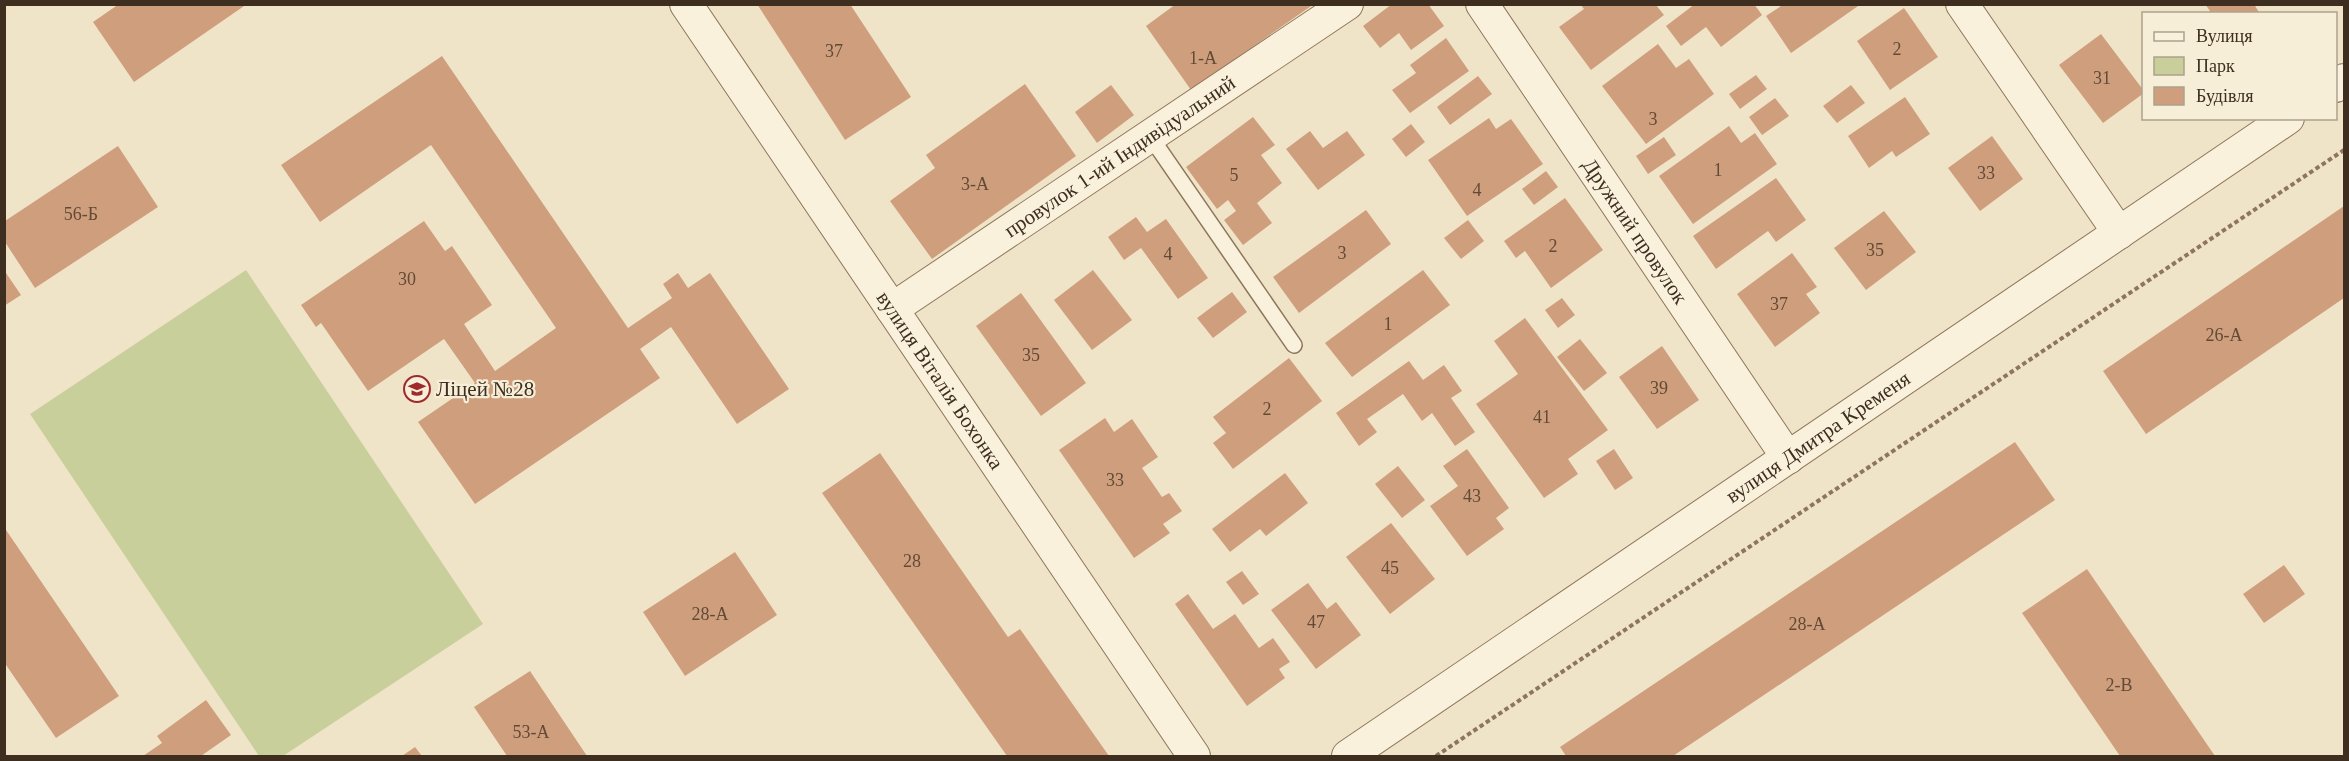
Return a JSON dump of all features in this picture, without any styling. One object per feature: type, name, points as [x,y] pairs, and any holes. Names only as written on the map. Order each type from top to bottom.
[{"type":"street","name":"вулиця Віталія Бохонка","points":[[686,4],[1194,756]]},
{"type":"street","name":"провулок 1-ий Індивідуальний","points":[[892,309],[1347,4]]},
{"type":"street","name":"Дружний провулок","points":[[1482,4],[1788,458]]},
{"type":"street","points":[[1962,4],[2120,233]]},
{"type":"street","name":"вулиця Дмитра Кременя","points":[[1348,756],[2285,120]]},
{"type":"lane","points":[[1150,136],[1294,345]]},
{"type":"path","points":[[1436,756],[2344,150]]},
{"type":"green space","points":[[246,270],[483,624],[283,756],[259,756],[30,414]]},
{"type":"building","points":[[119,4],[247,4],[134,82],[93,22]]},
{"type":"building","points":[[757,4],[850,4],[911,97],[845,140]]},
{"type":"building","points":[[1176,4],[1314,4],[1191,90],[1146,26]]},
{"type":"building","points":[[1392,4],[1428,4],[1444,26],[1411,50],[1399,33],[1380,48],[1363,26]]},
{"type":"building","points":[[1695,4],[1754,4],[1762,15],[1721,47],[1706,27],[1681,46],[1666,26]]},
{"type":"building","points":[[1784,4],[1861,4],[1791,53],[1766,16]]},
{"type":"building","points":[[2205,4],[2254,4],[2259,12],[2209,12]]},
{"type":"building","points":[[1581,5],[1656,5],[1664,15],[1591,70],[1559,27],[1584,9]]},
{"type":"building","points":[[1904,8],[1938,57],[1890,90],[1857,41]]},
{"type":"building","points":[[2101,34],[2142,88],[2142,94],[2103,123],[2059,65]]},
{"type":"building","points":[[1446,38],[1469,71],[1410,113],[1392,90],[1416,73],[1410,65]]},
{"type":"building","points":[[1658,44],[1676,68],[1689,59],[1714,94],[1646,144],[1602,86]]},
{"type":"building","points":[[442,56],[628,328],[672,298],[663,284],[678,273],[688,288],[710,273],[789,389],[737,424],[671,327],[640,349],[660,378],[475,504],[418,422],[475,383],[444,339],[368,391],[321,323],[316,327],[301,305],[424,221],[445,251],[452,246],[492,305],[464,324],[495,371],[556,328],[431,145],[320,222],[281,165]]},
{"type":"building","points":[[1756,75],[1767,89],[1740,109],[1729,94]]},
{"type":"building","points":[[1478,76],[1492,94],[1450,125],[1437,107]]},
{"type":"building","points":[[1025,84],[1076,156],[932,259],[890,201],[935,168],[926,155]]},
{"type":"building","points":[[1111,85],[1134,115],[1097,143],[1075,112]]},
{"type":"building","points":[[1851,85],[1865,103],[1837,123],[1823,106]]},
{"type":"building","points":[[1905,97],[1930,134],[1896,157],[1892,151],[1869,168],[1848,136]]},
{"type":"building","points":[[1775,98],[1789,116],[1762,135],[1749,117]]},
{"type":"building","points":[[1253,117],[1275,145],[1261,155],[1282,183],[1257,203],[1272,223],[1243,245],[1224,220],[1236,211],[1228,200],[1217,209],[1186,167]]},
{"type":"building","points":[[1489,118],[1496,129],[1511,119],[1543,164],[1467,216],[1428,160]]},
{"type":"building","points":[[1411,124],[1425,142],[1406,157],[1392,139]]},
{"type":"building","points":[[1729,126],[1741,143],[1755,133],[1777,164],[1693,224],[1659,176]]},
{"type":"building","points":[[1310,131],[1323,148],[1347,131],[1365,155],[1318,190],[1286,149]]},
{"type":"building","points":[[1992,136],[2023,179],[1980,211],[1948,168]]},
{"type":"building","points":[[1664,137],[1676,155],[1648,174],[1636,156]]},
{"type":"building","points":[[118,146],[158,207],[35,288],[5,242],[5,221]]},
{"type":"building","points":[[1546,171],[1558,187],[1534,205],[1522,189]]},
{"type":"building","points":[[1776,178],[1806,220],[1776,242],[1768,231],[1716,269],[1693,236]]},
{"type":"building","points":[[1565,198],[1603,250],[1551,288],[1525,251],[1516,258],[1504,241]]},
{"type":"building","points":[[2344,206],[2344,298],[2146,434],[2103,371]]},
{"type":"building","points":[[1366,210],[1391,244],[1299,313],[1273,277]]},
{"type":"building","points":[[1884,211],[1916,252],[1866,290],[1834,248]]},
{"type":"building","points":[[1136,217],[1147,232],[1166,219],[1208,278],[1178,299],[1141,248],[1124,260],[1108,237]]},
{"type":"building","points":[[1468,220],[1484,241],[1461,259],[1444,238]]},
{"type":"building","points":[[1792,253],[1817,287],[1806,294],[1820,313],[1775,347],[1737,294]]},
{"type":"building","points":[[4,270],[21,295],[4,306]]},
{"type":"building","points":[[1093,270],[1132,320],[1092,350],[1054,300]]},
{"type":"building","points":[[1423,270],[1450,305],[1352,377],[1325,343]]},
{"type":"building","points":[[1232,292],[1247,312],[1213,338],[1197,318]]},
{"type":"building","points":[[1021,293],[1086,383],[1041,416],[976,326]]},
{"type":"building","points":[[1562,298],[1575,315],[1558,328],[1545,310]]},
{"type":"building","points":[[1525,318],[1608,430],[1568,459],[1578,474],[1544,498],[1476,404],[1518,374],[1494,341]]},
{"type":"building","points":[[1580,339],[1607,373],[1584,391],[1557,357]]},
{"type":"building","points":[[1662,346],[1699,400],[1657,429],[1619,377]]},
{"type":"building","points":[[1289,358],[1322,401],[1233,469],[1213,443],[1226,433],[1213,417]]},
{"type":"building","points":[[1409,361],[1423,380],[1444,365],[1462,391],[1451,398],[1475,432],[1455,446],[1432,413],[1422,421],[1403,394],[1367,419],[1377,432],[1359,446],[1336,413]]},
{"type":"building","points":[[1105,418],[1114,432],[1132,419],[1158,457],[1142,468],[1162,497],[1169,493],[1182,511],[1163,524],[1170,533],[1134,558],[1059,450]]},
{"type":"building","points":[[2015,442],[2055,500],[1673,756],[1566,756],[1560,747]]},
{"type":"building","points":[[1467,449],[1509,508],[1496,518],[1504,529],[1467,556],[1430,506],[1458,486],[1443,466]]},
{"type":"building","points":[[1614,449],[1633,478],[1615,490],[1596,461]]},
{"type":"building","points":[[880,453],[1008,637],[1020,629],[1109,756],[1007,756],[822,493]]},
{"type":"building","points":[[1398,466],[1425,500],[1402,518],[1375,484]]},
{"type":"building","points":[[1285,473],[1308,503],[1266,536],[1260,529],[1230,552],[1212,529]]},
{"type":"building","points":[[1391,523],[1435,579],[1390,614],[1346,557]]},
{"type":"building","points":[[4,527],[119,696],[56,738],[4,662]]},
{"type":"building","points":[[735,552],[777,615],[685,676],[643,612]]},
{"type":"building","points":[[2284,565],[2305,594],[2264,623],[2243,594]]},
{"type":"building","points":[[2087,569],[2215,756],[2120,756],[2022,613]]},
{"type":"building","points":[[1242,571],[1259,594],[1243,605],[1226,582]]},
{"type":"building","points":[[1308,583],[1327,609],[1336,602],[1361,635],[1316,669],[1271,610]]},
{"type":"building","points":[[1188,594],[1213,629],[1235,614],[1259,648],[1273,638],[1290,662],[1279,669],[1285,678],[1247,706],[1175,604]]},
{"type":"building","points":[[530,671],[587,756],[507,756],[474,707]]},
{"type":"building","points":[[206,700],[231,735],[201,756],[143,756],[162,743],[157,736]]},
{"type":"building","points":[[415,747],[422,756],[402,756]]},
{"type":"place","name":"Ліцей №28","points":[[417,389]]}]
